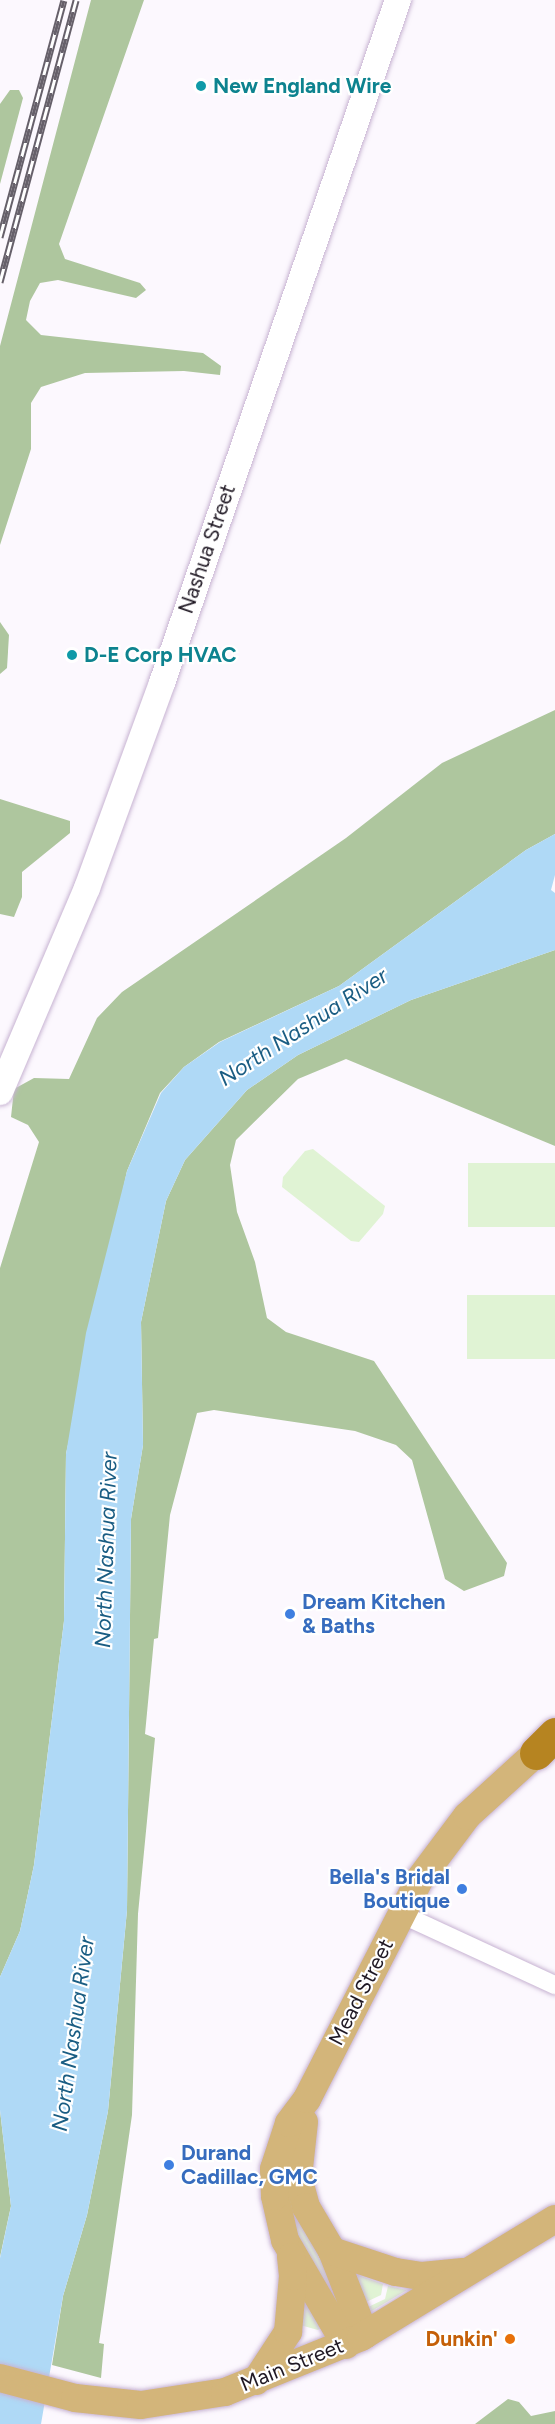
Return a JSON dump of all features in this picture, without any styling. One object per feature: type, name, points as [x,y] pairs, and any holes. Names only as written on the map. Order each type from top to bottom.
[{"type":"main road","name":"Nashua Street","points":[[0,1092],[87,888],[158,693],[398,0]]},
{"type":"main road","name":"Mead Street","points":[[356,2340],[291,2252],[280,2222],[274,2169],[289,2123],[307,2099],[400,1914],[449,1837],[496,1787],[549,1744]]},
{"type":"main road","name":"Mead Street","points":[[307,2099],[298,2177],[306,2207],[332,2251],[356,2340]]},
{"type":"main road","name":"Main Street","points":[[0,2378],[75,2398],[141,2405],[225,2392],[356,2340],[555,2218]]},
{"type":"main road","points":[[332,2251],[396,2272],[446,2275],[471,2271]]},
{"type":"main road","points":[[256,2381],[288,2332],[293,2276],[291,2252]]},
{"type":"street","points":[[400,1914],[555,1985]]},
{"type":"green space","points":[[91,0],[144,0],[59,244],[65,259],[140,283],[146,290],[136,298],[58,280],[40,283],[30,301],[26,320],[41,335],[203,353],[221,366],[220,375],[184,371],[85,373],[41,387],[31,403],[31,449],[0,545],[0,346]]},
{"type":"green space","points":[[10,90],[19,90],[23,98],[0,184],[0,104]]},
{"type":"green space","points":[[0,622],[9,635],[7,668],[0,674]]},
{"type":"green space","points":[[555,710],[555,834],[526,850],[339,986],[219,1042],[184,1067],[160,1093],[127,1171],[66,1454],[64,1621],[34,1865],[20,1931],[0,1977],[0,1268],[39,1142],[28,1125],[11,1117],[14,1089],[34,1078],[69,1079],[97,1018],[122,992],[346,838],[442,763]]},
{"type":"green space","points":[[0,799],[70,821],[70,833],[22,872],[22,897],[14,917],[0,914]]},
{"type":"green space","points":[[555,950],[555,1146],[346,1059],[298,1079],[236,1140],[230,1165],[237,1212],[255,1262],[267,1318],[286,1332],[374,1361],[507,1563],[504,1576],[464,1591],[445,1579],[412,1460],[396,1445],[355,1431],[214,1410],[197,1413],[170,1515],[158,1638],[154,1639],[145,1734],[155,1738],[138,1914],[132,2115],[99,2343],[104,2344],[101,2378],[52,2365],[63,2296],[87,2215],[108,2111],[127,1910],[131,1519],[143,1445],[141,1322],[166,1201],[185,1160],[247,1090],[298,1055],[411,1000]]},
{"type":"green space","points":[[313,1149],[385,1206],[383,1214],[359,1242],[351,1241],[282,1187],[283,1177],[305,1151]]},
{"type":"green space","points":[[468,1163],[555,1163],[555,1227],[468,1227]]},
{"type":"green space","points":[[467,1295],[555,1295],[555,1359],[467,1359]]},
{"type":"green space","points":[[0,2110],[11,2206],[0,2257]]},
{"type":"green space","points":[[298,2212],[328,2270],[338,2310],[306,2260],[291,2214]]},
{"type":"green space","points":[[355,2274],[383,2284],[381,2295],[364,2303]]},
{"type":"green space","points":[[388,2286],[407,2290],[370,2312],[366,2308],[385,2299]]},
{"type":"green space","points":[[304,2296],[326,2325],[318,2330],[300,2325]]},
{"type":"green space","points":[[508,2399],[519,2402],[531,2416],[555,2411],[555,2424],[475,2424]]},
{"type":"water","name":"North Nashua River","points":[[555,834],[555,875],[551,890],[555,893],[555,950],[411,1000],[298,1055],[247,1090],[185,1160],[166,1201],[141,1322],[143,1445],[131,1519],[127,1910],[108,2111],[87,2215],[63,2296],[41,2424],[0,2424],[0,2258],[11,2206],[0,2110],[0,1977],[20,1931],[34,1865],[64,1621],[66,1454],[86,1333],[127,1171],[161,1093],[184,1067],[220,1042],[339,986],[526,850]]},
{"type":"railway","points":[[0,237],[64,0]]},
{"type":"railway","points":[[0,282],[76,0]]},
{"type":"place","name":"New England Wire","points":[[201,86]]},
{"type":"place","name":"D-E Corp HVAC","points":[[72,655]]},
{"type":"place","name":"Dream Kitchen & Baths","points":[[290,1614]]},
{"type":"place","name":"Bella's Bridal Boutique","points":[[462,1889]]},
{"type":"place","name":"Durand Cadillac, GMC","points":[[169,2165]]},
{"type":"place","name":"Dunkin'","points":[[510,2339]]}]
